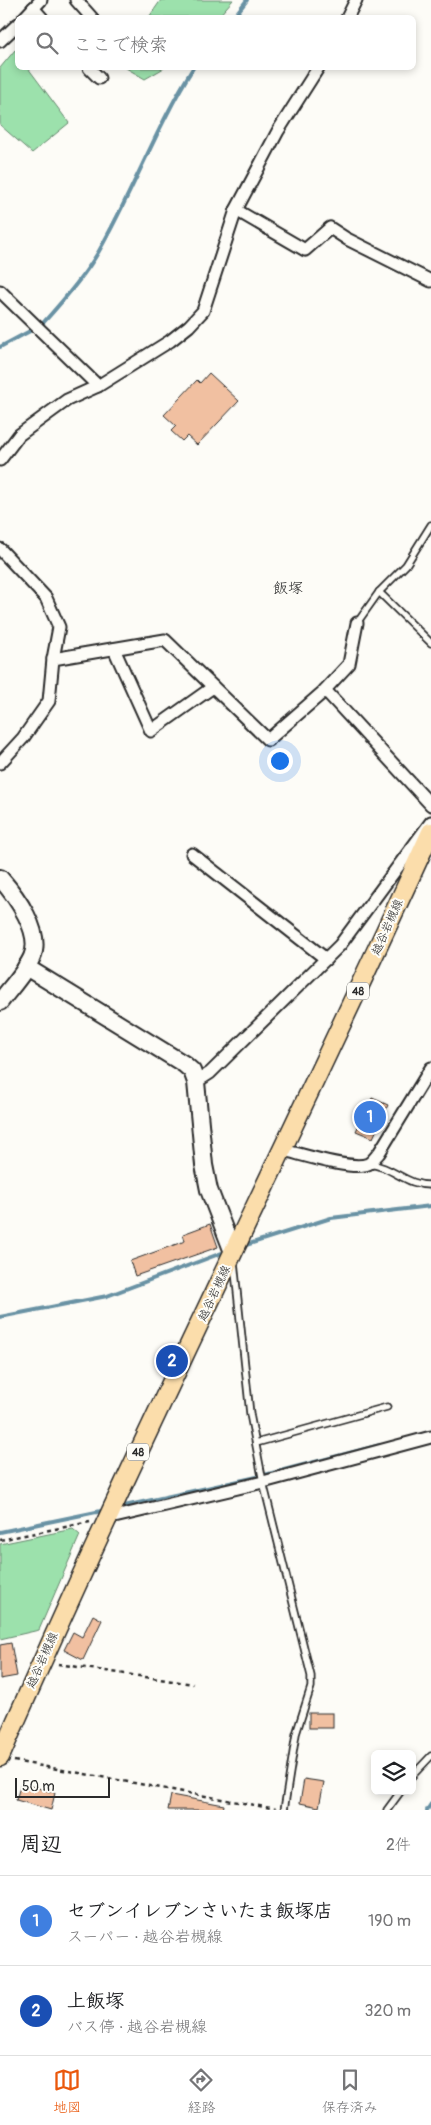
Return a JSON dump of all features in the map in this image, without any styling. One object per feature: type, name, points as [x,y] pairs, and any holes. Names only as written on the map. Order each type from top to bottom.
[{"type":"main road","name":"越谷岩槻線","points":[[5,1758],[41,1662],[106,1519],[283,1150],[431,832]]},
{"type":"street","points":[[76,0],[89,15]]},
{"type":"street","points":[[348,15],[356,0]]},
{"type":"street","points":[[27,15],[37,4]]},
{"type":"street","points":[[0,41],[15,27]]},
{"type":"street","points":[[92,70],[99,78]]},
{"type":"street","points":[[0,460],[19,435],[67,400],[98,386],[170,341],[189,326],[203,311],[236,210],[278,132],[317,70]]},
{"type":"street","points":[[236,210],[305,250],[330,228],[347,239],[431,281]]},
{"type":"street","points":[[0,291],[98,386]]},
{"type":"street","points":[[0,549],[46,598],[59,626],[49,701],[23,738],[0,763]]},
{"type":"street","points":[[54,659],[165,640],[268,740],[325,690],[348,664],[357,623]]},
{"type":"street","points":[[114,649],[152,731],[214,687]]},
{"type":"street","points":[[325,690],[431,805]]},
{"type":"street","points":[[196,1082],[210,1074],[340,946],[431,822]]},
{"type":"street","points":[[192,854],[326,959]]},
{"type":"street","points":[[0,878],[32,926],[35,945],[26,967],[0,1002]]},
{"type":"street","points":[[26,967],[184,1064],[192,1071],[196,1082],[204,1165],[209,1190],[233,1252]]},
{"type":"street","points":[[283,1150],[342,1164],[358,1166],[368,1164],[379,1153],[431,1068]]},
{"type":"street","points":[[106,1519],[262,1482],[431,1437]]},
{"type":"lane","points":[[357,623],[379,592],[406,565],[431,525]]},
{"type":"lane","points":[[379,592],[431,643]]},
{"type":"lane","points":[[368,1164],[381,1165],[413,1184],[431,1185]]},
{"type":"lane","points":[[233,1252],[250,1414],[262,1482],[311,1676],[311,1687],[296,1734],[284,1810]]},
{"type":"lane","points":[[256,1443],[387,1407]]},
{"type":"lane","points":[[416,1772],[431,1756]]},
{"type":"lane","points":[[387,1810],[398,1795]]},
{"type":"path","points":[[0,1540],[106,1519]]},
{"type":"path","points":[[41,1662],[193,1684]]},
{"type":"path","points":[[5,1758],[280,1810]]},
{"type":"green space","points":[[161,0],[233,0],[220,15],[150,15]]},
{"type":"green space","points":[[15,50],[15,70],[29,70],[69,123],[32,153],[0,125],[0,68]]},
{"type":"green space","points":[[129,70],[161,70],[145,79]]},
{"type":"green space","points":[[73,1529],[80,1535],[39,1630],[0,1639],[0,1544]]},
{"type":"building","points":[[209,373],[239,401],[197,445],[187,436],[182,441],[171,431],[176,426],[164,415],[197,380],[200,383]]},
{"type":"building","points":[[372,1098],[388,1105],[373,1138],[356,1131]]},
{"type":"building","points":[[210,1224],[218,1247],[135,1276],[130,1261],[185,1241],[183,1234]]},
{"type":"building","points":[[93,1615],[102,1620],[83,1660],[64,1650],[73,1632],[82,1637]]},
{"type":"building","points":[[11,1643],[17,1676],[0,1679],[0,1645]]},
{"type":"building","points":[[309,1713],[333,1713],[333,1728],[309,1728]]},
{"type":"building","points":[[304,1779],[324,1782],[319,1807],[300,1803]]},
{"type":"building","points":[[21,1783],[55,1793],[51,1810],[16,1800]]},
{"type":"building","points":[[171,1795],[224,1805],[223,1810],[168,1810]]},
{"type":"waterway","points":[[235,15],[247,0]]},
{"type":"waterway","points":[[43,323],[66,297],[99,251],[168,113],[192,70]]},
{"type":"waterway","points":[[0,347],[30,331]]},
{"type":"waterway","points":[[243,1246],[331,1218],[431,1206]]},
{"type":"waterway","points":[[0,1317],[107,1296],[227,1251]]},
{"type":"waterway","points":[[120,1507],[257,1477],[380,1445]]},
{"type":"waterway","points":[[0,1532],[106,1510]]},
{"type":"waterway","points":[[427,1810],[431,1804]]},
{"type":"place","name":"セブンイレブンさいたま飯塚店","points":[[370,1117]]},
{"type":"place","name":"上飯塚","points":[[172,1361]]},
{"type":"district","name":"飯塚","points":[[288,588]]}]
